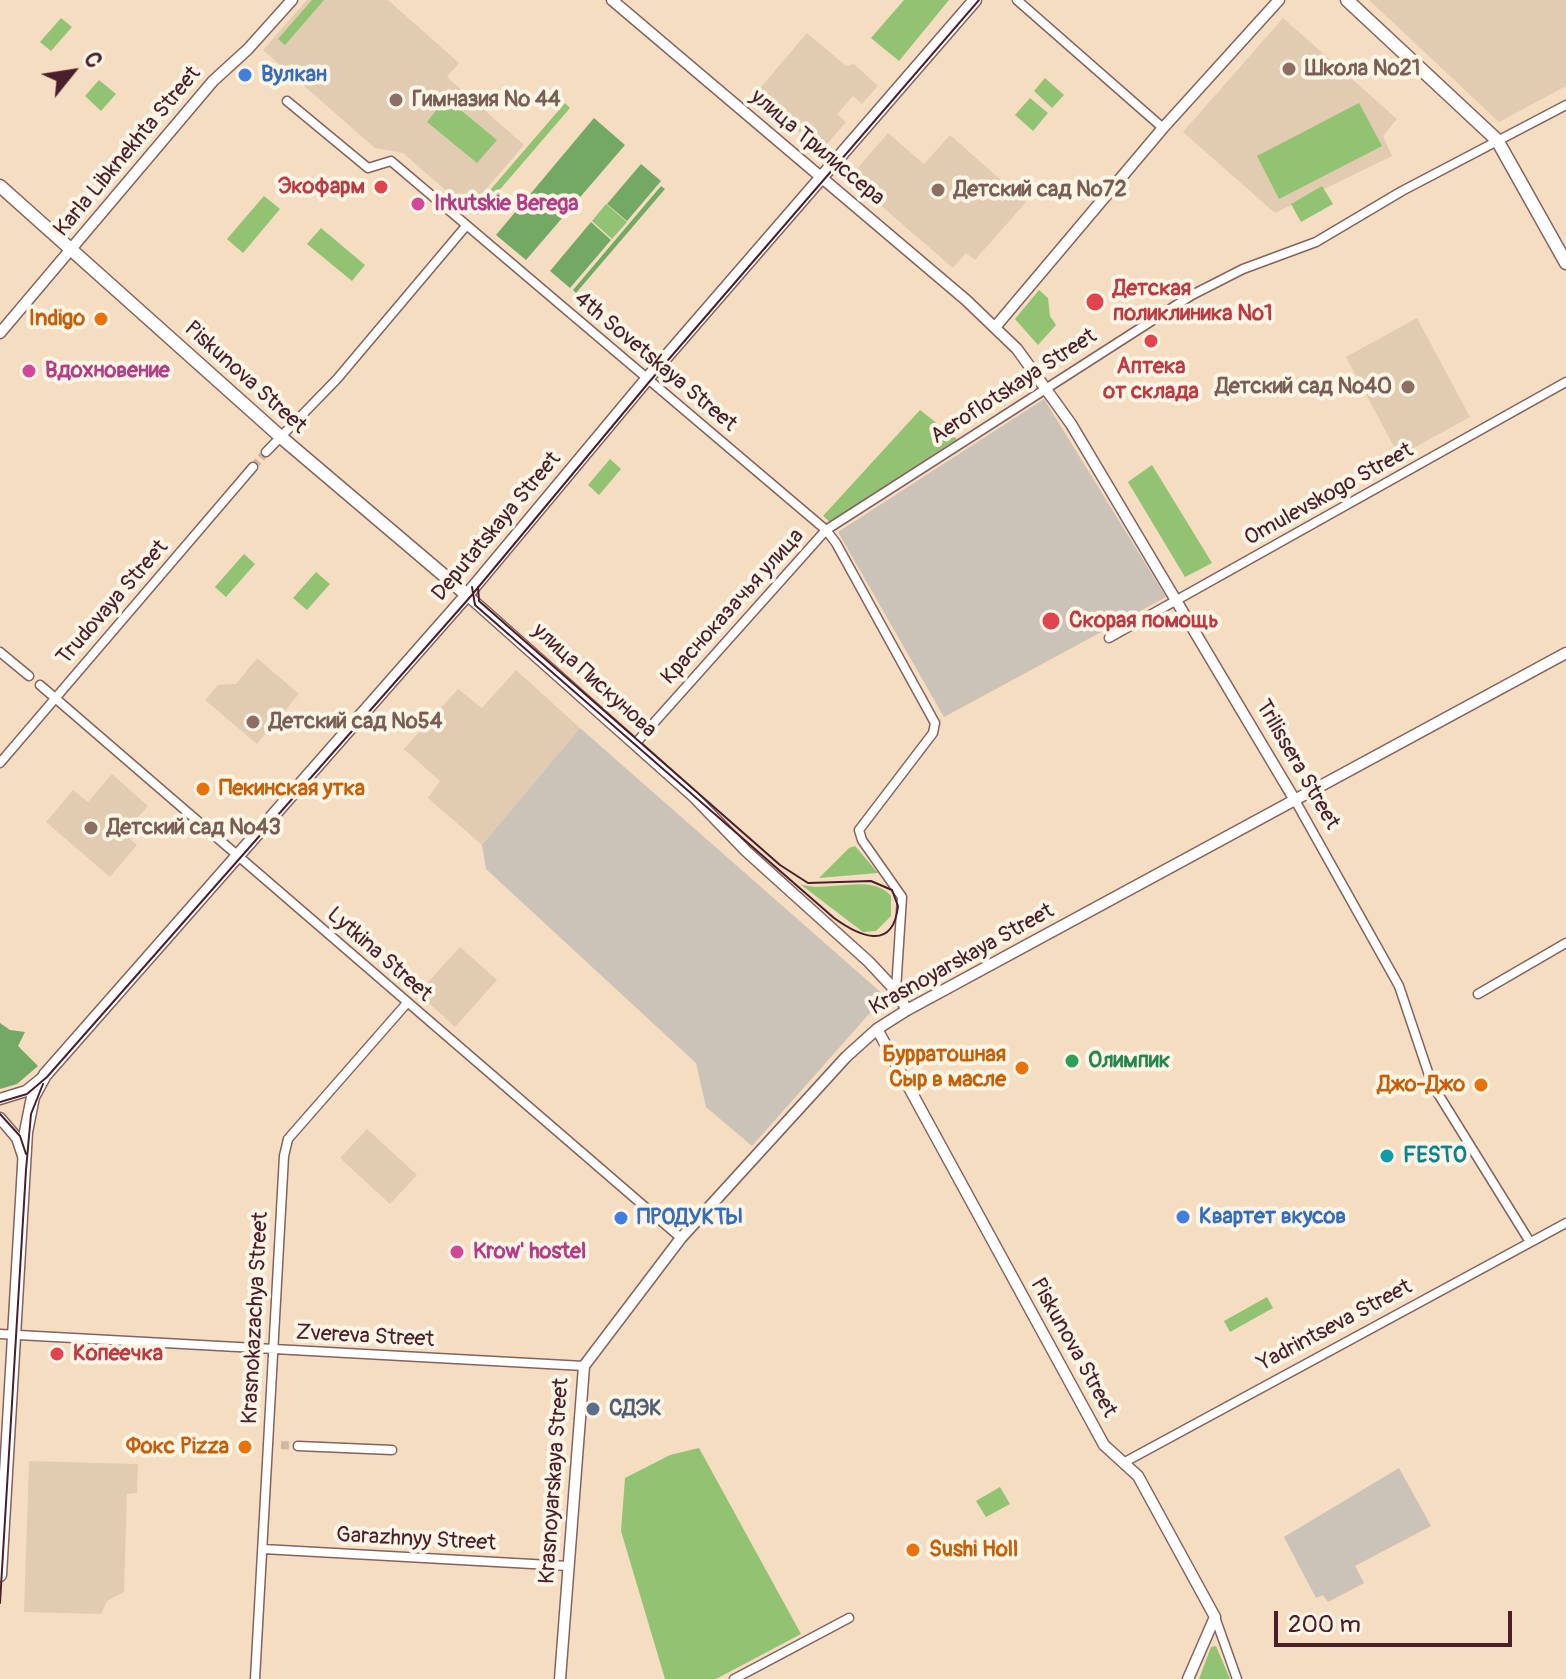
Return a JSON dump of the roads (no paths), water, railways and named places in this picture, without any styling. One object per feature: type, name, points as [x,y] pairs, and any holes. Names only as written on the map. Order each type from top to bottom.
[{"type":"main road","name":"Deputatskaya Street","points":[[0,1575],[28,1113],[45,1075],[467,595],[647,379],[975,0]]},
{"type":"main road","points":[[1347,0],[1497,140],[1566,263]]},
{"type":"main road","name":"Piskunova Street","points":[[0,186],[282,438],[467,595]]},
{"type":"street","name":"Karla Libknekhta Street","points":[[0,333],[213,81],[248,49],[292,0]]},
{"type":"street","name":"улица Трилиссера","points":[[612,0],[996,326]]},
{"type":"street","points":[[1017,0],[1163,128]]},
{"type":"street","points":[[996,326],[1163,128],[1279,0]]},
{"type":"street","name":"4th Sovetskaya Street","points":[[287,101],[368,168],[391,161],[826,530],[935,723],[933,733],[859,830],[862,840],[902,897],[896,991]]},
{"type":"street","name":"Aeroflotskaya Street","points":[[826,530],[1219,280],[1291,249],[1316,242],[1497,140],[1566,105]]},
{"type":"street","points":[[266,452],[337,379],[466,226]]},
{"type":"street","name":"Trilissera Street","points":[[996,326],[1047,388],[1178,600],[1296,802],[1399,986],[1432,1084],[1530,1242]]},
{"type":"street","name":"Omulevskogo Street","points":[[1109,638],[1566,382]]},
{"type":"street","name":"Trudovaya Street","points":[[0,763],[253,467]]},
{"type":"street","name":"Красноказачья улица","points":[[635,744],[826,530]]},
{"type":"street","name":"улица Пискунова","points":[[467,595],[635,744]]},
{"type":"street","points":[[0,652],[29,676]]},
{"type":"street","name":"Krasnoyarskaya Street","points":[[560,1679],[584,1366],[681,1238],[846,1057],[877,1029],[907,1010],[1296,802],[1566,653]]},
{"type":"street","name":"Lytkina Street","points":[[40,685],[681,1238]]},
{"type":"street","points":[[635,744],[896,991],[907,1010]]},
{"type":"street","points":[[1478,994],[1566,943]]},
{"type":"street","name":"Krasnokazachya Street","points":[[255,1679],[276,1350],[283,1172],[288,1139],[407,1003]]},
{"type":"street","name":"Piskunova Street","points":[[877,1029],[1104,1445],[1138,1476],[1215,1617]]},
{"type":"street","name":"Deputatskaya Street","points":[[0,1099],[26,1091],[45,1075]]},
{"type":"street","points":[[0,1118],[17,1138],[24,1170]]},
{"type":"street","name":"Yadrintseva Street","points":[[1123,1463],[1566,1223]]},
{"type":"street","name":"Zvereva Street","points":[[0,1334],[584,1366]]},
{"type":"street","points":[[270,1444],[281,1445]]},
{"type":"street","points":[[298,1446],[392,1450]]},
{"type":"street","name":"Garazhnyy Street","points":[[263,1549],[568,1566]]},
{"type":"street","points":[[1188,1679],[1215,1617]]},
{"type":"street","points":[[1215,1617],[1237,1679]]},
{"type":"street","points":[[734,1679],[849,1618]]},
{"type":"tunnel","points":[[253,467],[266,452]]},
{"type":"tunnel","points":[[281,1445],[298,1446]]},
{"type":"tram line","points":[[0,1102],[27,1094],[47,1077],[471,596],[650,381],[979,0]]},
{"type":"tram line","points":[[472,587],[475,605],[834,918],[864,934],[882,935],[889,930],[898,906],[892,890],[871,881],[808,883],[780,865],[479,601],[478,587]]},
{"type":"tram line","points":[[0,1603],[26,1170],[31,1114],[43,1084]]},
{"type":"tram line","points":[[0,1114],[20,1136],[26,1154]]},
{"type":"place","name":"Школа №21","points":[[1289,69]]},
{"type":"place","name":"Вулкан","points":[[245,75]]},
{"type":"place","name":"Гимназия № 44","points":[[396,100]]},
{"type":"place","name":"Экофарм","points":[[381,187]]},
{"type":"place","name":"Детский сад №72","points":[[938,190]]},
{"type":"place","name":"Irkutskie Berega","points":[[418,204]]},
{"type":"place","name":"Детская поликлиника №1","points":[[1095,302]]},
{"type":"place","name":"Indigo","points":[[101,319]]},
{"type":"place","name":"Аптека от склада","points":[[1151,341]]},
{"type":"place","name":"Вдохновение","points":[[29,371]]},
{"type":"place","name":"Детский сад №40","points":[[1408,387]]},
{"type":"place","name":"Скорая помощь","points":[[1051,621]]},
{"type":"place","name":"Детский сад №54","points":[[253,722]]},
{"type":"place","name":"Пекинская утка","points":[[203,789]]},
{"type":"place","name":"Детский сад №43","points":[[91,828]]},
{"type":"place","name":"Олимпик","points":[[1072,1061]]},
{"type":"place","name":"Бурратошная Сыр в масле","points":[[1022,1068]]},
{"type":"place","name":"Джо-Джо","points":[[1481,1085]]},
{"type":"place","name":"FESTO","points":[[1387,1156]]},
{"type":"place","name":"Квартет вкусов","points":[[1183,1217]]},
{"type":"place","name":"ПРОДУКТЫ","points":[[621,1218]]},
{"type":"place","name":"Krow' hostel","points":[[457,1252]]},
{"type":"place","name":"Копеечка","points":[[57,1354]]},
{"type":"place","name":"СДЭК","points":[[593,1409]]},
{"type":"place","name":"Фокс Pizza","points":[[245,1447]]},
{"type":"place","name":"Sushi Holl","points":[[913,1550]]}]
